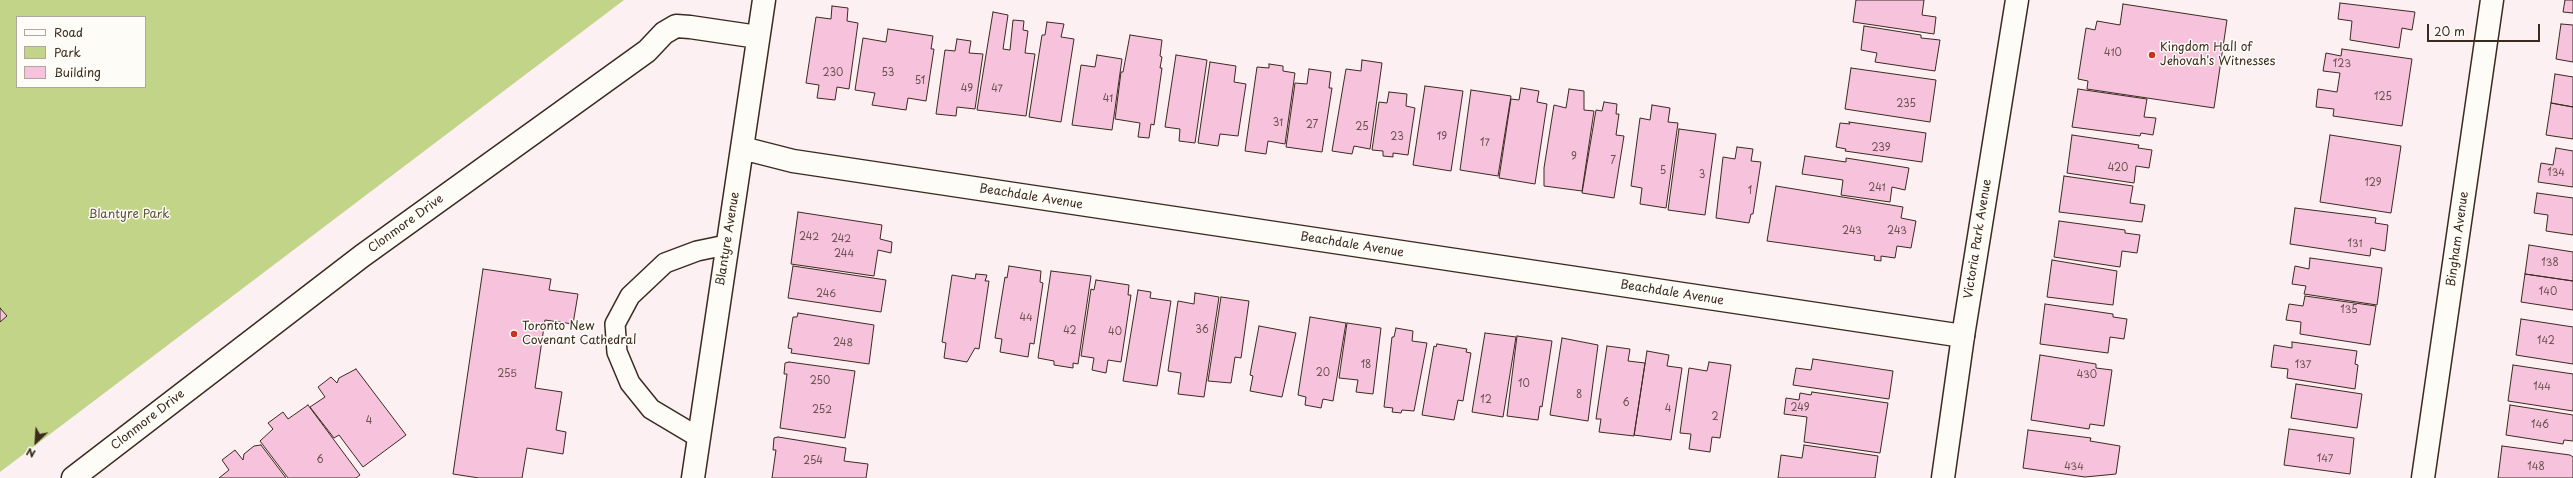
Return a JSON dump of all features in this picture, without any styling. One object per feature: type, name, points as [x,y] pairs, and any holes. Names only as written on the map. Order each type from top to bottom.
[{"type":"street","name":"Blantyre Avenue","points":[[693,478],[726,245],[764,0]]},
{"type":"street","name":"Victoria Park Avenue","points":[[1943,478],[1963,336],[2017,0]]},
{"type":"street","name":"Bingham Avenue","points":[[2423,478],[2492,0]]},
{"type":"street","name":"Clonmore Drive","points":[[73,478],[362,256],[626,64],[647,51],[664,32],[676,26],[758,38]]},
{"type":"street","name":"Beachdale Avenue","points":[[742,148],[793,162],[1963,336]]},
{"type":"lane","points":[[698,437],[651,409],[630,383],[617,352],[615,324],[630,296],[665,263],[697,251],[726,245]]},
{"type":"green space","name":"Blantyre Park","points":[[0,0],[624,0],[0,472]]},
{"type":"building","points":[[1856,0],[1924,0],[1922,15],[1936,17],[1934,34],[1853,22]]},
{"type":"building","points":[[2565,0],[2573,0],[2573,13],[2563,12]]},
{"type":"building","points":[[2340,3],[2415,12],[2412,30],[2402,28],[2399,48],[2350,40],[2352,21],[2338,19]]},
{"type":"building","name":"Kingdom Hall of Jehovah's Witnesses","points":[[2123,4],[2227,20],[2214,108],[2087,89],[2088,81],[2078,79],[2086,28],[2095,30],[2097,21],[2120,25]]},
{"type":"building","points":[[832,6],[848,8],[847,21],[858,23],[849,89],[837,87],[835,100],[817,98],[819,85],[806,83],[816,17],[831,19]]},
{"type":"building","points":[[993,12],[1008,15],[1003,49],[1010,50],[1013,20],[1024,21],[1023,30],[1028,31],[1025,53],[1035,54],[1026,116],[977,110]]},
{"type":"building","points":[[1047,22],[1064,24],[1061,37],[1074,39],[1061,122],[1029,117],[1042,35],[1045,35]]},
{"type":"building","points":[[2561,24],[2573,25],[2573,62],[2556,59]]},
{"type":"building","points":[[1864,26],[1921,35],[1921,38],[1940,40],[1935,71],[1875,62],[1877,53],[1861,50]]},
{"type":"building","points":[[888,29],[933,36],[931,49],[934,49],[926,101],[908,98],[906,110],[872,105],[875,93],[855,90],[863,38],[886,42]]},
{"type":"building","points":[[1130,35],[1162,40],[1160,56],[1162,57],[1160,68],[1162,68],[1154,125],[1151,124],[1149,138],[1138,137],[1140,123],[1115,119],[1121,72],[1123,72]]},
{"type":"building","points":[[957,39],[971,41],[969,53],[983,54],[975,109],[957,107],[956,116],[936,114],[945,50],[955,51]]},
{"type":"building","points":[[2342,49],[2412,59],[2402,126],[2333,116],[2334,109],[2316,107],[2318,89],[2337,92],[2340,73],[2323,71],[2326,53],[2341,56]]},
{"type":"building","points":[[1097,55],[1122,59],[1112,130],[1072,125],[1081,65],[1095,67]]},
{"type":"building","points":[[1176,55],[1207,60],[1195,143],[1179,141],[1180,129],[1165,127]]},
{"type":"building","points":[[1362,60],[1382,63],[1370,149],[1354,146],[1352,154],[1332,151],[1346,69],[1361,71]]},
{"type":"building","points":[[1210,62],[1236,66],[1234,82],[1246,84],[1238,136],[1220,134],[1218,146],[1198,143]]},
{"type":"building","points":[[1269,64],[1283,66],[1283,71],[1295,73],[1285,144],[1268,141],[1266,154],[1245,151],[1257,67],[1269,68]]},
{"type":"building","points":[[1851,68],[1936,80],[1930,122],[1845,109]]},
{"type":"building","points":[[1309,69],[1331,72],[1329,88],[1332,88],[1322,152],[1286,147],[1295,83],[1307,84]]},
{"type":"building","points":[[2555,74],[2573,77],[2573,107],[2551,103]]},
{"type":"building","points":[[1425,86],[1463,91],[1451,171],[1413,165]]},
{"type":"building","points":[[1521,88],[1539,91],[1537,102],[1547,104],[1535,184],[1499,178],[1511,99],[1519,100]]},
{"type":"building","points":[[1569,89],[1584,91],[1584,110],[1594,111],[1582,191],[1544,186],[1544,168],[1554,105],[1566,108]]},
{"type":"building","points":[[2078,89],[2147,99],[2144,117],[2156,118],[2153,135],[2141,133],[2140,136],[2072,127]]},
{"type":"building","points":[[1471,90],[1511,96],[1498,176],[1460,170]]},
{"type":"building","points":[[1389,92],[1407,94],[1406,106],[1415,108],[1408,155],[1393,153],[1393,157],[1383,156],[1383,151],[1372,150],[1379,102],[1387,103]]},
{"type":"building","points":[[1604,102],[1617,104],[1616,114],[1619,114],[1616,135],[1624,136],[1614,198],[1582,193],[1596,110],[1602,111]]},
{"type":"building","points":[[2551,103],[2573,107],[2573,139],[2546,135]]},
{"type":"building","points":[[1652,105],[1670,108],[1668,122],[1678,123],[1666,208],[1640,204],[1642,188],[1631,186],[1640,118],[1650,120]]},
{"type":"building","points":[[1849,122],[1926,133],[1922,162],[1845,151],[1846,149],[1836,147],[1840,123],[1850,124]]},
{"type":"building","points":[[1679,129],[1716,134],[1705,215],[1668,210]]},
{"type":"building","points":[[2072,135],[2139,145],[2138,148],[2152,150],[2149,168],[2136,166],[2134,183],[2067,173]]},
{"type":"building","points":[[2330,135],[2401,146],[2391,213],[2320,202]]},
{"type":"building","points":[[1737,147],[1753,149],[1751,161],[1761,162],[1753,214],[1751,214],[1749,223],[1716,218],[1723,157],[1735,159]]},
{"type":"building","points":[[2556,148],[2573,151],[2573,187],[2538,182],[2541,163],[2553,165]]},
{"type":"building","points":[[1805,156],[1846,162],[1846,158],[1909,168],[1905,190],[1892,187],[1890,202],[1841,195],[1843,180],[1802,174]]},
{"type":"building","points":[[2064,176],[2133,186],[2130,203],[2145,205],[2142,222],[2059,212]]},
{"type":"building","points":[[1776,186],[1903,207],[1901,218],[1916,221],[1911,248],[1897,246],[1895,258],[1881,256],[1881,261],[1874,260],[1875,256],[1767,241]]},
{"type":"building","points":[[2537,193],[2573,198],[2573,235],[2546,231],[2548,215],[2534,213]]},
{"type":"building","points":[[2295,208],[2376,218],[2375,223],[2388,225],[2385,251],[2371,248],[2370,256],[2290,244]]},
{"type":"building","points":[[798,212],[882,225],[880,239],[892,242],[891,253],[878,250],[874,276],[791,264]]},
{"type":"building","points":[[2059,221],[2125,230],[2125,233],[2140,235],[2137,253],[2122,251],[2120,267],[2054,257]]},
{"type":"building","points":[[2529,245],[2573,252],[2573,281],[2525,274]]},
{"type":"building","points":[[2310,258],[2382,268],[2377,305],[2304,294],[2306,286],[2292,284],[2295,266],[2309,269]]},
{"type":"building","points":[[2052,260],[2117,271],[2113,305],[2047,297]]},
{"type":"building","points":[[793,266],[886,280],[881,312],[788,298]]},
{"type":"building","points":[[1009,266],[1041,271],[1040,282],[1043,283],[1034,344],[1030,343],[1028,357],[1000,352],[1002,339],[995,338],[1005,277],[1007,278]]},
{"type":"building","points":[[483,269],[551,279],[549,290],[578,294],[573,324],[545,320],[535,388],[562,392],[556,430],[566,432],[563,454],[527,448],[522,478],[479,478],[453,474]]},
{"type":"building","points":[[1051,271],[1091,276],[1078,364],[1073,363],[1073,368],[1054,365],[1054,361],[1038,358]]},
{"type":"building","points":[[976,274],[987,275],[985,281],[989,281],[979,349],[975,348],[967,362],[944,358],[946,343],[942,342],[952,275],[975,279]]},
{"type":"building","points":[[2525,274],[2573,281],[2573,310],[2521,302]]},
{"type":"building","points":[[1096,280],[1129,285],[1128,295],[1131,295],[1121,362],[1108,360],[1106,373],[1092,370],[1094,358],[1081,356],[1091,289],[1094,290]]},
{"type":"building","points":[[1138,290],[1151,292],[1150,298],[1171,301],[1157,386],[1123,381]]},
{"type":"building","points":[[1195,293],[1219,297],[1204,397],[1178,394],[1181,373],[1168,371],[1178,301],[1194,304]]},
{"type":"building","points":[[2305,296],[2376,306],[2370,345],[2300,334],[2301,322],[2286,320],[2289,304],[2303,306]]},
{"type":"building","points":[[1221,297],[1249,301],[1241,358],[1235,357],[1231,383],[1208,381]]},
{"type":"building","points":[[2045,304],[2113,314],[2113,317],[2127,319],[2124,339],[2110,337],[2108,353],[2040,344]]},
{"type":"building","points":[[0,308],[7,316],[0,322]]},
{"type":"building","points":[[798,313],[874,325],[869,364],[791,353],[792,349],[788,348],[793,317],[797,317]]},
{"type":"building","points":[[1310,317],[1346,323],[1333,401],[1323,399],[1321,408],[1305,405],[1306,397],[1298,395]]},
{"type":"building","points":[[2521,319],[2573,327],[2573,364],[2516,355]]},
{"type":"building","points":[[1347,323],[1381,328],[1373,394],[1356,392],[1358,380],[1339,378]]},
{"type":"building","points":[[1259,326],[1296,333],[1282,397],[1250,391],[1253,376],[1250,375]]},
{"type":"building","points":[[1396,328],[1413,331],[1412,341],[1427,343],[1414,411],[1402,410],[1401,413],[1392,412],[1393,408],[1384,407],[1392,337],[1394,337]]},
{"type":"building","points":[[1485,333],[1516,337],[1503,417],[1472,412]]},
{"type":"building","points":[[1517,336],[1552,341],[1542,407],[1540,406],[1538,420],[1507,416]]},
{"type":"building","points":[[1562,338],[1598,345],[1588,421],[1550,415]]},
{"type":"building","points":[[2292,342],[2357,351],[2355,364],[2358,365],[2355,389],[2287,378],[2288,369],[2271,367],[2274,345],[2292,348]]},
{"type":"building","points":[[1437,344],[1467,349],[1466,352],[1471,353],[1463,401],[1458,400],[1454,420],[1422,415],[1434,346],[1436,347]]},
{"type":"building","points":[[1607,346],[1630,349],[1628,361],[1645,363],[1634,436],[1599,432],[1601,419],[1596,419]]},
{"type":"building","points":[[1647,351],[1669,355],[1667,366],[1682,368],[1671,440],[1634,435]]},
{"type":"building","points":[[2040,355],[2096,364],[2096,368],[2112,370],[2104,426],[2090,424],[2089,429],[2031,420]]},
{"type":"building","points":[[1813,359],[1893,371],[1889,399],[1793,385],[1796,368],[1811,370]]},
{"type":"building","points":[[789,362],[855,371],[845,438],[780,428],[787,374],[784,374],[785,363]]},
{"type":"building","points":[[1709,362],[1731,365],[1720,438],[1712,437],[1710,452],[1689,449],[1691,434],[1680,433],[1689,368],[1707,371]]},
{"type":"building","points":[[2513,365],[2573,374],[2573,411],[2508,401]]},
{"type":"building","points":[[356,369],[406,435],[363,467],[339,435],[334,438],[310,407],[325,397],[318,387],[331,377],[337,383],[339,378]]},
{"type":"building","points":[[2296,384],[2362,394],[2357,428],[2291,418]]},
{"type":"building","points":[[1812,392],[1888,403],[1880,453],[1804,442],[1807,417],[1784,414],[1786,398],[1799,400],[1800,393],[1811,395]]},
{"type":"building","points":[[308,405],[360,475],[356,478],[288,478],[260,441],[273,429],[268,423],[283,412],[288,419]]},
{"type":"building","points":[[2510,405],[2573,415],[2573,441],[2564,440],[2563,444],[2506,435]]},
{"type":"building","points":[[2289,429],[2354,438],[2350,474],[2284,465]]},
{"type":"building","points":[[2028,430],[2091,438],[2090,441],[2120,446],[2116,474],[2085,477],[2023,468]]},
{"type":"building","points":[[778,437],[846,448],[844,461],[868,464],[866,478],[772,478],[776,450],[773,450],[774,438]]},
{"type":"building","points":[[261,445],[286,478],[219,478],[229,470],[222,460],[235,450],[243,460],[244,454],[254,446]]},
{"type":"building","points":[[1804,445],[1878,456],[1875,478],[1778,478],[1781,455],[1802,458]]},
{"type":"building","points":[[2502,446],[2570,455],[2573,457],[2573,478],[2498,478]]},
{"type":"place","name":"Kingdom Hall of Jehovah's Witnesses","points":[[2152,55]]},
{"type":"place","name":"Toronto New Covenant Cathedral","points":[[514,334]]}]
